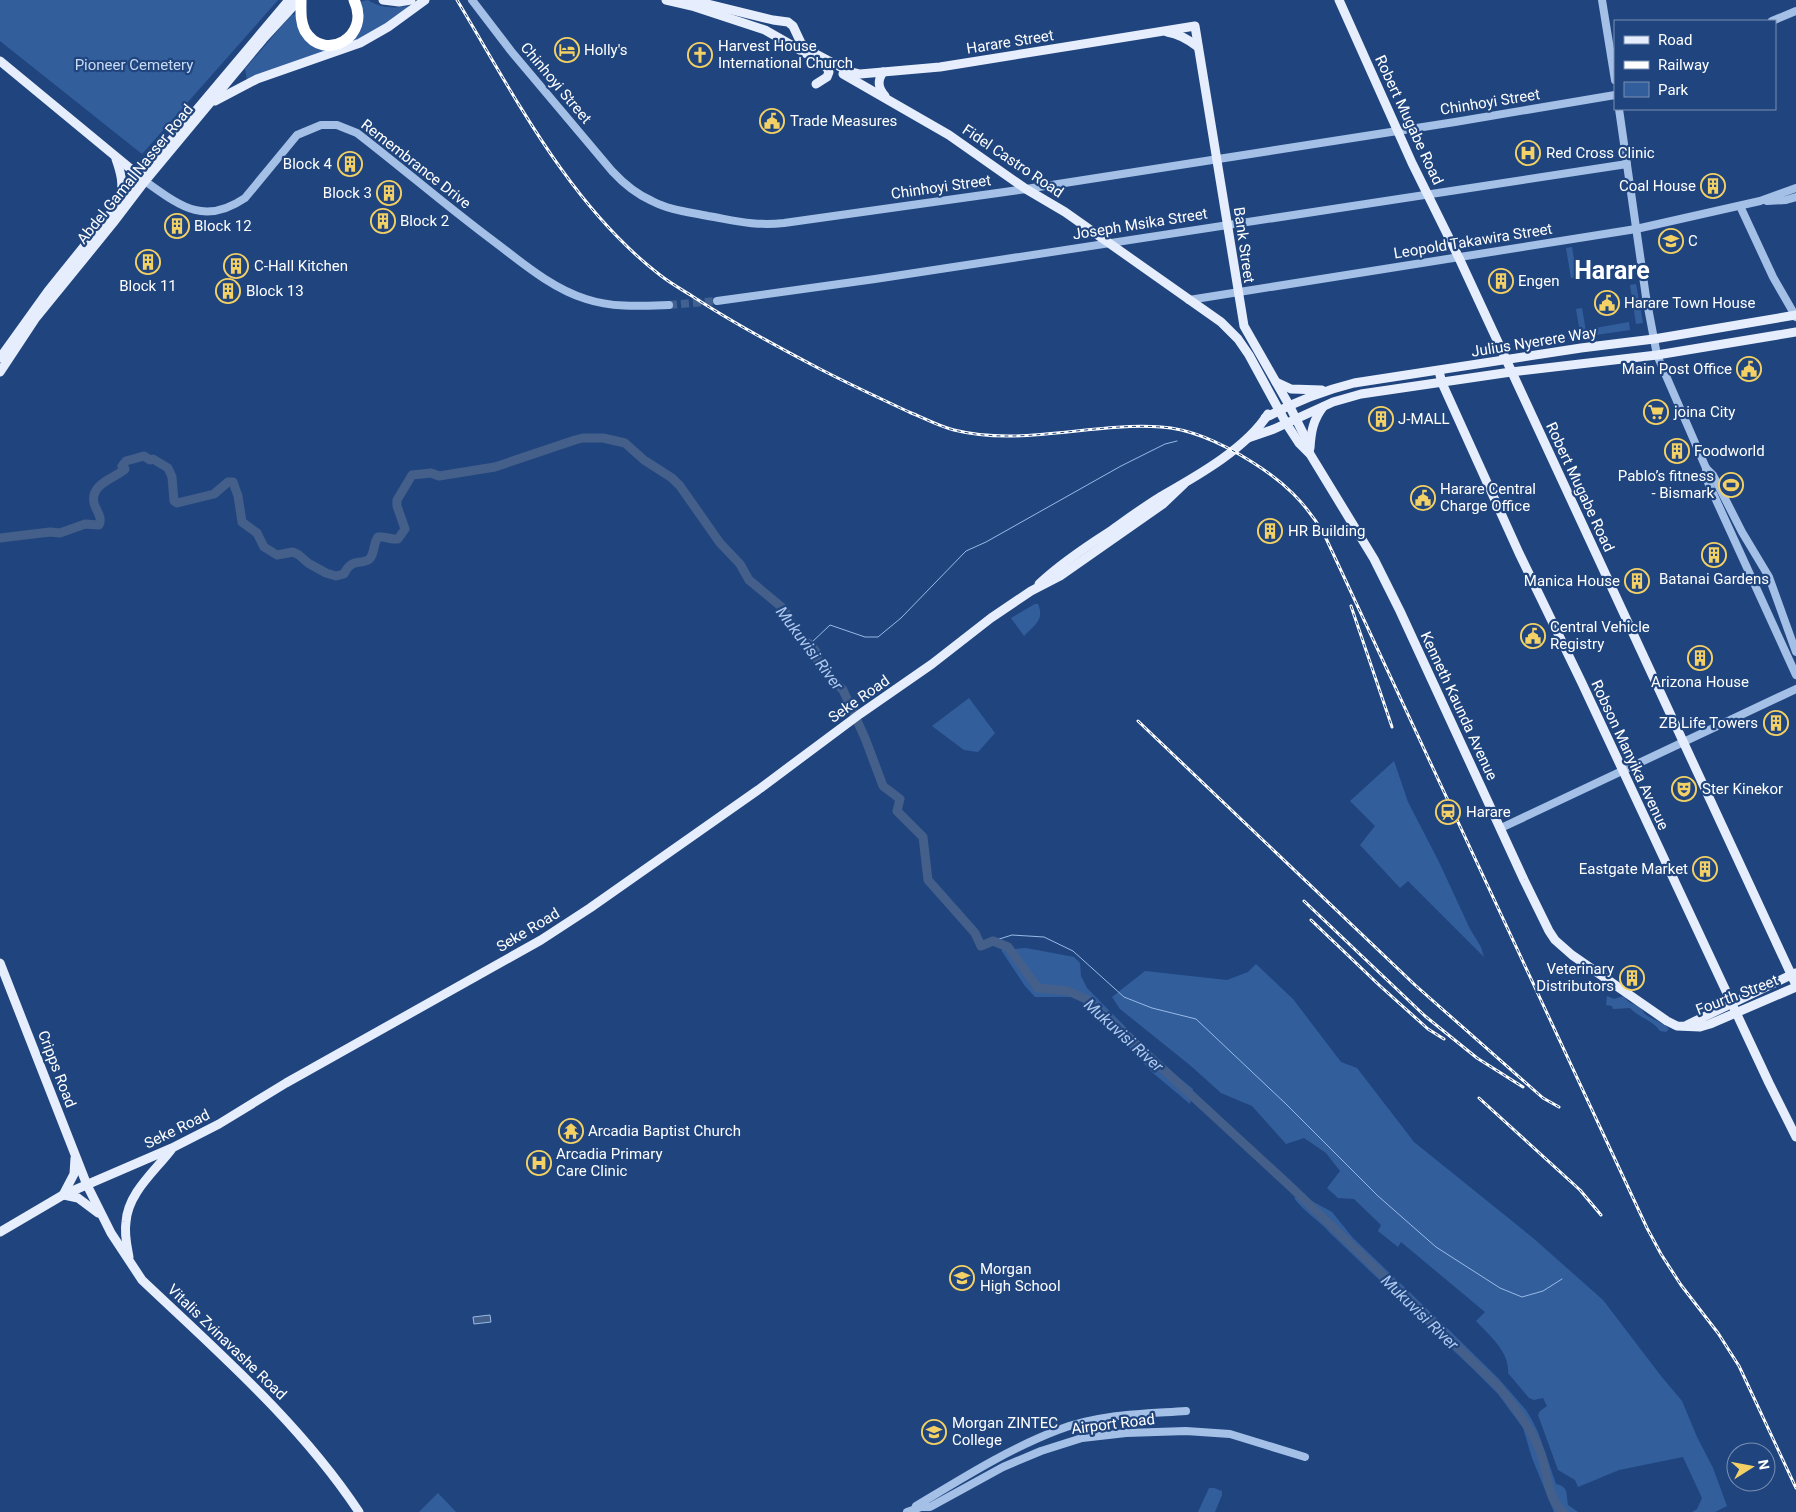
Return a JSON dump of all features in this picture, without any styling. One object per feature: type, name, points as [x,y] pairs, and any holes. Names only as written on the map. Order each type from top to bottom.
[{"type":"highway","points":[[300,0],[301,18],[306,32],[319,42],[335,45],[347,40],[358,24],[354,0]]},
{"type":"main road","name":"Abdel Gamal Nasser Road","points":[[0,372],[36,319],[113,223],[142,179],[289,0]]},
{"type":"main road","name":"Abdel Gamal Nasser Road","points":[[0,358],[48,291],[118,204],[210,104],[263,39],[300,0]]},
{"type":"main road","points":[[383,0],[399,2],[411,0]]},
{"type":"main road","points":[[210,104],[257,78],[360,43],[388,27],[425,0]]},
{"type":"main road","name":"Fidel Castro Road","points":[[666,0],[723,16],[776,35],[885,96],[949,135],[1026,189],[1065,212],[1221,322],[1238,338],[1286,423],[1302,447],[1310,454]]},
{"type":"main road","points":[[691,0],[791,24],[796,34],[786,42]]},
{"type":"main road","name":"Robert Mugabe Road","points":[[1339,0],[1684,744],[1793,974],[1796,986]]},
{"type":"main road","points":[[776,35],[777,27],[782,22]]},
{"type":"main road","name":"Bank Street","points":[[1163,31],[1195,26],[1244,326],[1289,405],[1305,438],[1310,454]]},
{"type":"main road","points":[[1163,31],[1188,39],[1198,47]]},
{"type":"main road","name":"Harare Street","points":[[796,34],[801,43],[812,52],[848,71],[860,74],[940,67],[1163,31]]},
{"type":"main road","points":[[816,59],[829,72],[827,77],[816,84]]},
{"type":"main road","name":"Remembrance Drive","points":[[0,61],[142,179]]},
{"type":"main road","points":[[883,72],[878,80],[878,84],[885,96]]},
{"type":"main road","points":[[116,159],[122,176],[123,190],[118,204]]},
{"type":"main road","name":"Julius Nyerere Way","points":[[1265,418],[1289,405],[1327,390],[1354,383],[1796,316]]},
{"type":"main road","name":"Julius Nyerere Way","points":[[1248,438],[1274,429],[1342,398],[1361,394],[1511,372],[1657,355],[1796,332]]},
{"type":"main road","name":"Robson Manyika Avenue","points":[[1439,371],[1442,383],[1519,553],[1735,1012],[1796,1137]]},
{"type":"main road","points":[[1276,382],[1291,389],[1327,390]]},
{"type":"main road","points":[[1248,438],[1272,407],[1272,397]]},
{"type":"main road","points":[[1310,454],[1312,428],[1317,415],[1324,406]]},
{"type":"main road","points":[[1274,429],[1295,436]]},
{"type":"main road","name":"Seke Road","points":[[0,1232],[63,1195],[172,1148],[220,1124],[286,1083],[541,940],[638,875],[766,784],[992,618],[1032,591],[1060,576],[1163,504],[1184,484],[1248,438]]},
{"type":"main road","name":"Kenneth Kaunda Avenue","points":[[1310,454],[1378,568],[1400,611],[1534,903],[1555,940],[1585,964],[1667,1021],[1677,1026],[1687,1025]]},
{"type":"main road","name":"Cripps Road","points":[[0,963],[87,1185]]},
{"type":"main road","points":[[1687,1025],[1793,974]]},
{"type":"main road","name":"Fourth Street","points":[[1687,1025],[1700,1026],[1796,986]]},
{"type":"main road","points":[[130,1262],[126,1235],[128,1210],[142,1185],[172,1148]]},
{"type":"main road","points":[[76,1156],[74,1174],[63,1195],[84,1201],[102,1216]]},
{"type":"main road","name":"Vitalis Zvinavashe Road","points":[[87,1185],[102,1216],[142,1280],[272,1403],[359,1512]]},
{"type":"street","points":[[1602,0],[1614,74]]},
{"type":"street","name":"Chinhoyi Street","points":[[474,3],[510,51],[612,171],[628,187],[654,203],[681,211],[746,224],[765,225],[1026,189],[1614,94]]},
{"type":"street","points":[[1774,20],[1796,11]]},
{"type":"street","points":[[1619,110],[1636,229],[1657,355],[1706,468],[1712,474],[1742,532],[1769,576],[1796,652]]},
{"type":"street","name":"Remembrance Drive","points":[[142,179],[187,209],[201,212],[221,210],[244,198],[296,135],[321,125],[337,125],[357,133],[475,228],[537,274],[566,292],[603,303],[638,307],[669,305]]},
{"type":"street","name":"Joseph Msika Street","points":[[717,301],[1110,244],[1627,164]]},
{"type":"street","name":"Leopold Takawira Street","points":[[1189,300],[1636,229],[1760,201],[1796,188]]},
{"type":"street","name":"Leopold Takawira Street","points":[[1760,201],[1786,200],[1796,197]]},
{"type":"street","points":[[1740,206],[1773,277],[1796,316]]},
{"type":"street","points":[[1706,468],[1706,478],[1796,675]]},
{"type":"street","points":[[1501,828],[1684,744],[1796,689]]},
{"type":"street","name":"Airport Road","points":[[907,1512],[1011,1451],[1059,1429],[1094,1420],[1134,1414],[1186,1411]]},
{"type":"street","name":"Airport Road","points":[[907,1512],[921,1507],[930,1507],[1010,1464],[1041,1451],[1082,1438],[1126,1433],[1186,1431],[1230,1434],[1304,1457]]},
{"type":"green space","name":"Pioneer Cemetery","points":[[0,0],[278,0],[142,154],[0,41]]},
{"type":"green space","points":[[368,0],[385,7],[415,5],[358,42],[247,80],[245,69],[291,15],[297,14],[315,46],[352,39],[358,2]]},
{"type":"green space","points":[[1572,247],[1577,277],[1571,278],[1566,248]]},
{"type":"green space","points":[[1636,284],[1643,323],[1636,324],[1630,285]]},
{"type":"green space","points":[[1582,308],[1587,337],[1581,338],[1576,309]]},
{"type":"green space","points":[[1629,322],[1630,330],[1596,335],[1595,328]]},
{"type":"green space","points":[[1038,604],[1040,610],[1039,618],[1024,636],[1011,618]]},
{"type":"green space","points":[[969,698],[995,733],[978,752],[964,750],[932,726]]},
{"type":"green space","points":[[1394,761],[1408,802],[1439,862],[1470,929],[1481,947],[1484,957],[1408,881],[1400,888],[1360,845],[1375,826],[1350,801]]},
{"type":"green space","points":[[1026,948],[1074,957],[1080,963],[1081,976],[1087,988],[1160,1062],[1193,1089],[1190,1104],[1153,1073],[1081,997],[1035,997],[1025,986],[1001,950]]},
{"type":"green space","points":[[1256,964],[1293,999],[1341,1062],[1357,1068],[1414,1142],[1533,1238],[1603,1300],[1682,1401],[1697,1437],[1713,1468],[1727,1506],[1715,1512],[1692,1512],[1697,1509],[1702,1498],[1683,1457],[1619,1470],[1578,1487],[1575,1480],[1558,1470],[1538,1415],[1547,1406],[1543,1398],[1534,1400],[1529,1398],[1508,1373],[1506,1358],[1498,1344],[1476,1321],[1485,1312],[1401,1242],[1398,1247],[1378,1231],[1381,1225],[1354,1199],[1338,1198],[1327,1188],[1340,1171],[1326,1153],[1304,1138],[1286,1144],[1252,1106],[1221,1093],[1191,1066],[1120,1009],[1112,997],[1145,971],[1227,980],[1248,972]]},
{"type":"green space","points":[[1607,996],[1614,999],[1624,996],[1629,1002],[1640,1007],[1645,1014],[1669,1029],[1666,1032],[1660,1031],[1654,1024],[1630,1008],[1613,1009],[1612,1006],[1606,1005]]},
{"type":"green space","points":[[1304,1193],[1310,1200],[1332,1212],[1353,1238],[1499,1379],[1526,1410],[1538,1432],[1556,1484],[1565,1489],[1568,1505],[1578,1512],[1554,1512],[1532,1458],[1523,1428],[1498,1394],[1326,1228],[1302,1208],[1294,1198]]},
{"type":"green space","points":[[1209,1488],[1222,1491],[1215,1512],[1198,1512]]},
{"type":"green space","points":[[438,1493],[456,1512],[419,1512]]},
{"type":"shaded area","points":[[490,1315],[491,1322],[474,1324],[473,1317]]},
{"type":"waterway","name":"Mukuvisi River","points":[[0,538],[50,532],[60,533],[85,524],[99,525],[100,517],[94,503],[96,491],[105,482],[125,469],[122,466],[126,461],[144,456],[168,468],[172,477],[174,501],[177,503],[214,494],[228,482],[233,482],[238,496],[242,522],[257,533],[264,547],[277,555],[293,552],[308,563],[336,576],[344,574],[352,564],[368,560],[373,553],[378,537],[398,539],[405,529],[397,506],[397,500],[412,475],[431,473],[439,476],[495,467],[583,438],[603,438],[625,443],[644,460],[672,478],[680,486],[720,543],[740,564],[749,580],[784,609],[794,630],[816,652],[822,669],[843,690],[865,738],[883,786],[900,799],[897,811],[923,837],[928,880],[975,933],[981,946],[993,941],[1008,947],[1038,988],[1068,991],[1088,1000],[1291,1187],[1498,1386],[1521,1417],[1536,1442],[1543,1459],[1553,1499],[1563,1512]]},
{"type":"waterway","points":[[810,644],[830,625],[865,637],[878,637],[901,618],[966,551],[986,542],[1121,466],[1165,444],[1177,441]]},
{"type":"waterway","points":[[993,941],[1012,935],[1044,937],[1073,951],[1124,997],[1152,1008],[1196,1019],[1286,1104],[1378,1196],[1436,1247],[1500,1288],[1522,1297],[1543,1291],[1562,1279]]},
{"type":"tunnel","points":[[669,305],[717,301]]},
{"type":"railway","points":[[457,0],[546,147],[571,183],[598,216],[628,247],[660,275],[723,316],[831,375],[909,412],[954,430],[980,435],[1005,436],[1135,426],[1173,428],[1197,434],[1242,456],[1274,477],[1301,502],[1324,534],[1647,1228],[1681,1285],[1718,1333],[1739,1366],[1796,1488]]},
{"type":"railway","points":[[1351,606],[1392,727]]},
{"type":"railway","points":[[1138,721],[1415,985],[1543,1098],[1559,1107]]},
{"type":"railway","points":[[1304,901],[1425,1016],[1477,1058],[1523,1087]]},
{"type":"railway","points":[[1311,920],[1428,1029],[1444,1039]]},
{"type":"railway","points":[[1479,1098],[1580,1190],[1601,1215]]},
{"type":"place","name":"Holly's","points":[[567,50]]},
{"type":"place","name":"Harvest House International Church","points":[[700,55]]},
{"type":"place","name":"Trade Measures","points":[[772,121]]},
{"type":"place","name":"Red Cross Clinic","points":[[1528,153]]},
{"type":"place","name":"Block 4","points":[[350,164]]},
{"type":"place","name":"Coal House","points":[[1713,186]]},
{"type":"place","name":"Block 3","points":[[389,193]]},
{"type":"place","name":"Block 2","points":[[383,221]]},
{"type":"place","name":"Block 12","points":[[177,226]]},
{"type":"place","name":"C","points":[[1671,241]]},
{"type":"place","name":"Block 11","points":[[148,262]]},
{"type":"place","name":"C-Hall Kitchen","points":[[236,266]]},
{"type":"place","name":"Engen","points":[[1501,281]]},
{"type":"place","name":"Block 13","points":[[228,291]]},
{"type":"place","name":"Harare Town House","points":[[1607,303]]},
{"type":"place","name":"Main Post Office","points":[[1749,369]]},
{"type":"place","name":"joina City","points":[[1656,412]]},
{"type":"place","name":"J-MALL","points":[[1381,419]]},
{"type":"place","name":"Foodworld","points":[[1677,451]]},
{"type":"place","name":"Pablo’s fitness - Bismark","points":[[1731,485]]},
{"type":"place","name":"Harare Central Charge Office","points":[[1423,498]]},
{"type":"place","name":"HR Building","points":[[1270,531]]},
{"type":"place","name":"Batanai Gardens","points":[[1714,555]]},
{"type":"place","name":"Manica House","points":[[1637,581]]},
{"type":"place","name":"Central Vehicle Registry","points":[[1533,636]]},
{"type":"place","name":"Arizona House","points":[[1700,658]]},
{"type":"place","name":"ZB Life Towers","points":[[1776,723]]},
{"type":"place","name":"Ster Kinekor","points":[[1684,789]]},
{"type":"place","name":"Harare","points":[[1448,812]]},
{"type":"place","name":"Eastgate Market","points":[[1705,869]]},
{"type":"place","name":"Veterinary Distributors","points":[[1632,978]]},
{"type":"place","name":"Arcadia Baptist Church","points":[[571,1131]]},
{"type":"place","name":"Arcadia Primary Care Clinic","points":[[539,1163]]},
{"type":"place","name":"Morgan High School","points":[[962,1278]]},
{"type":"place","name":"Morgan ZINTEC College","points":[[934,1432]]},
{"type":"district","name":"Harare","points":[[1612,270]]}]
